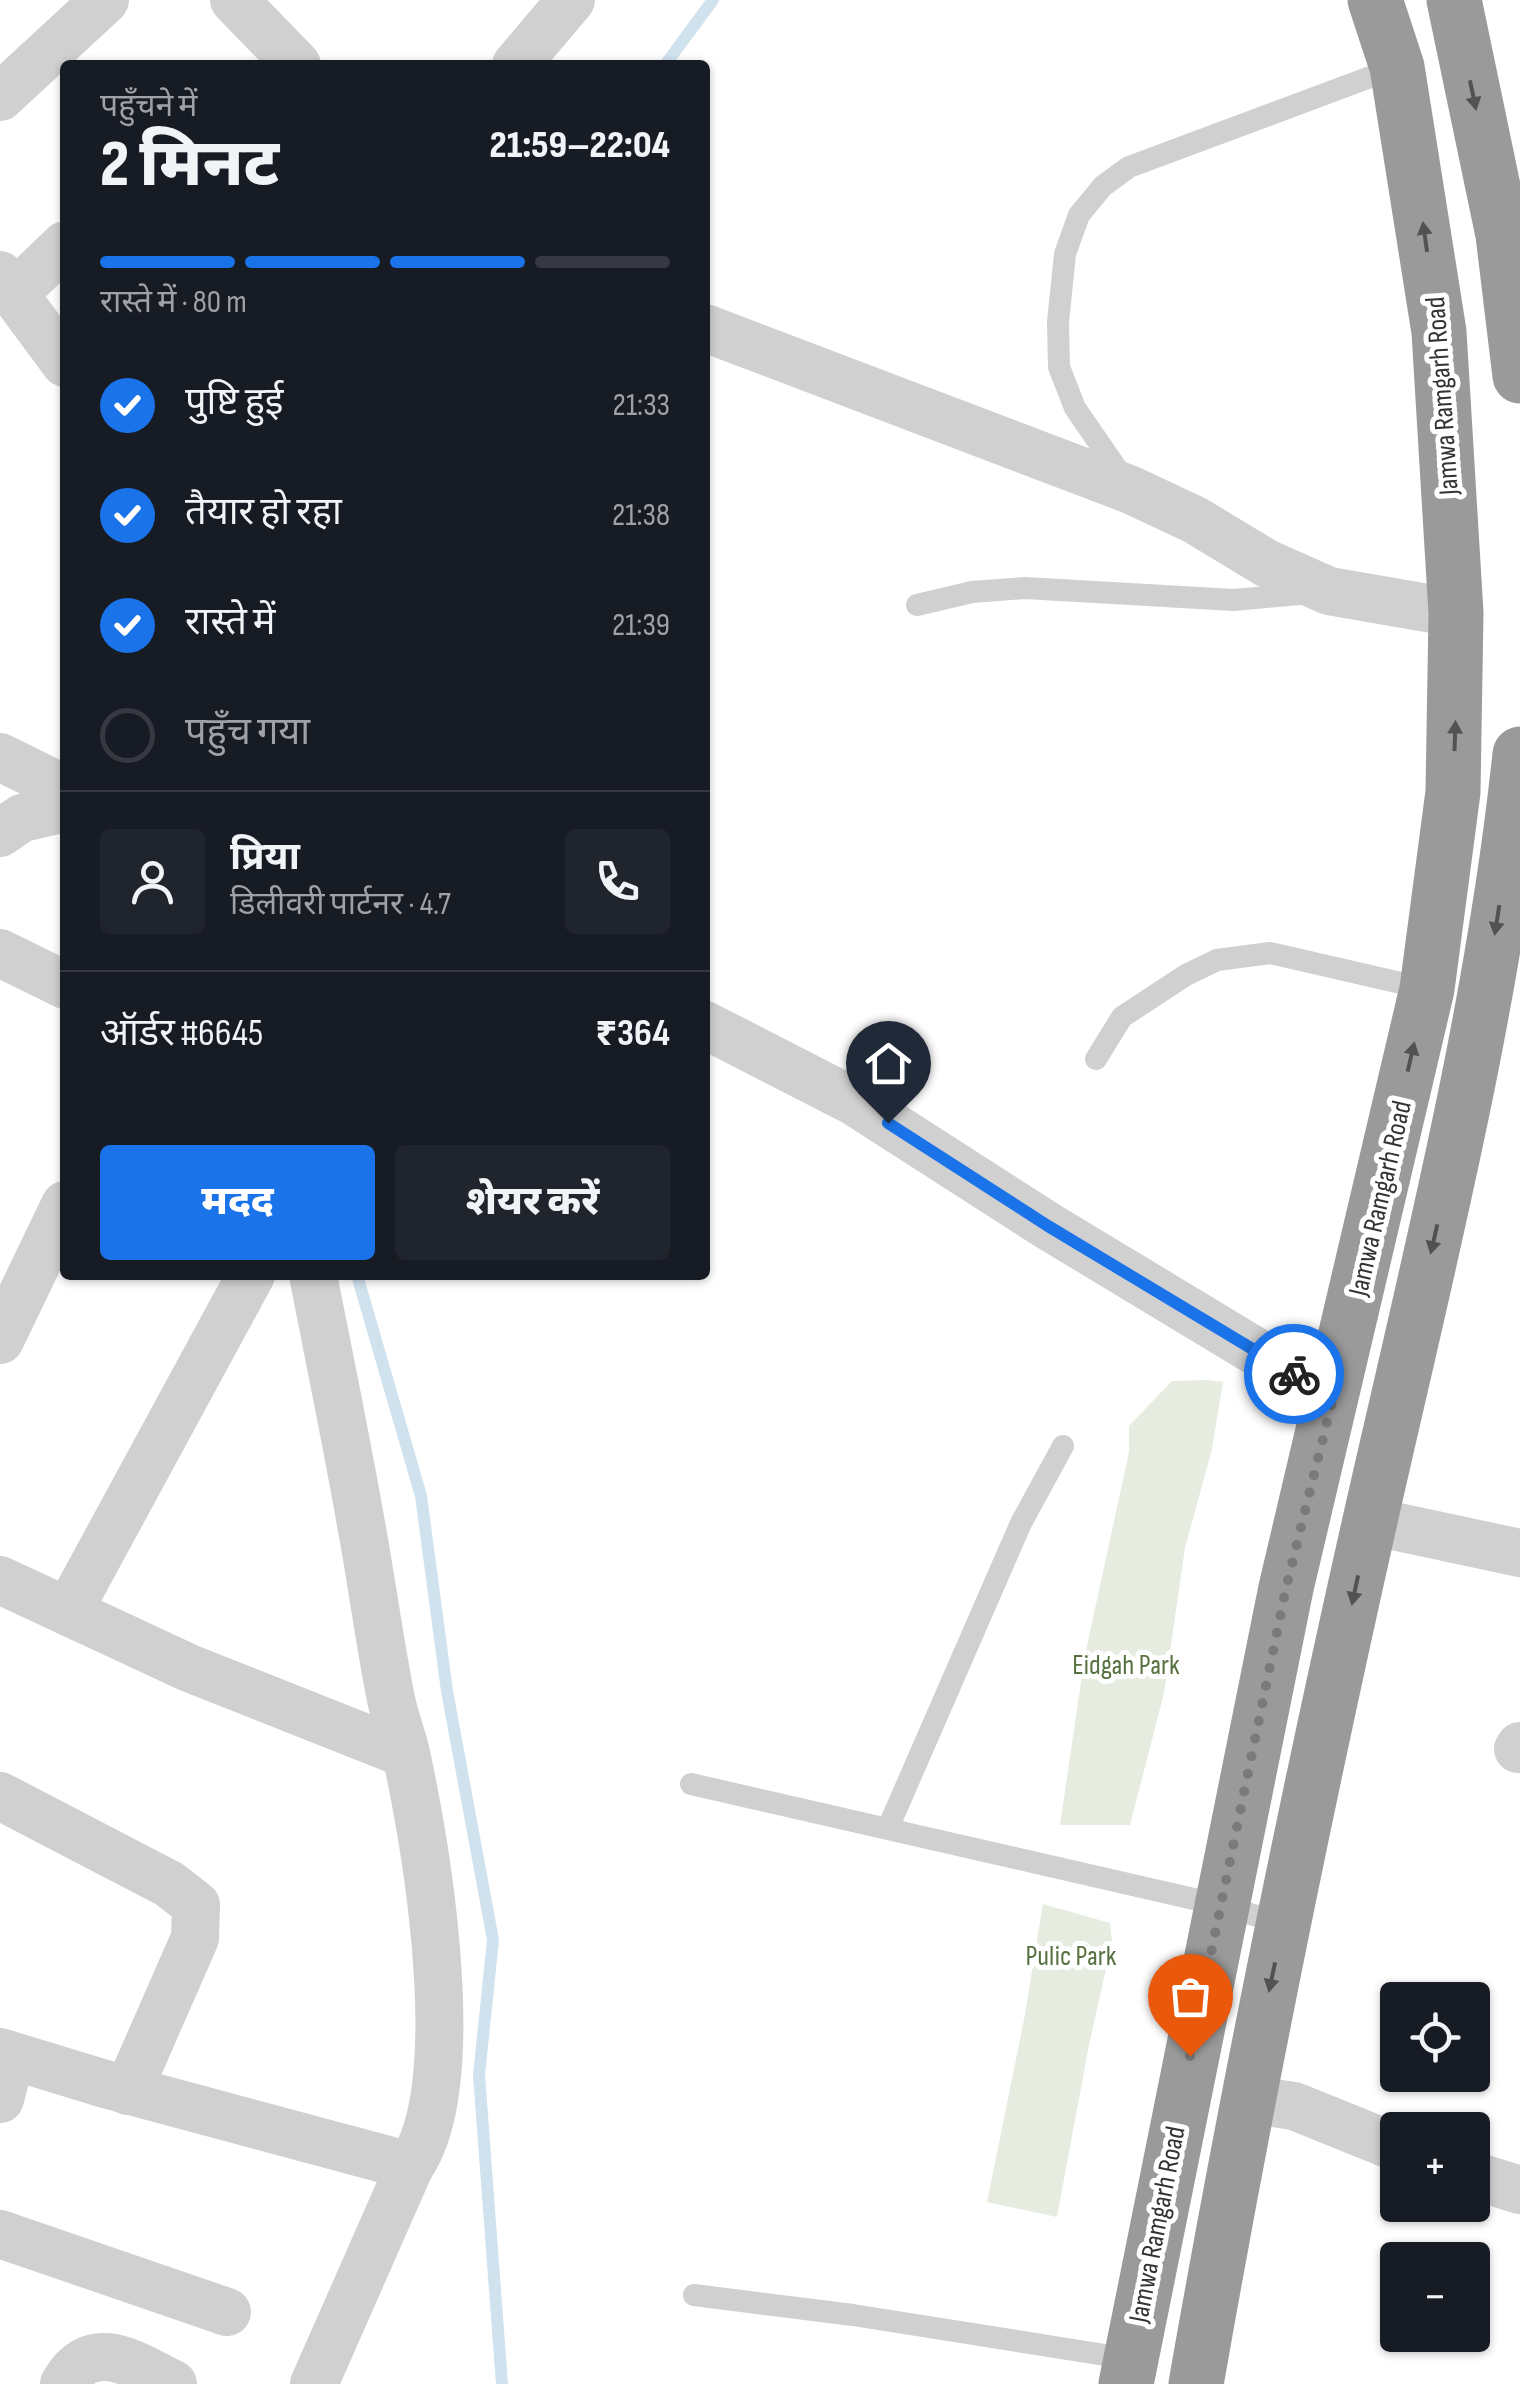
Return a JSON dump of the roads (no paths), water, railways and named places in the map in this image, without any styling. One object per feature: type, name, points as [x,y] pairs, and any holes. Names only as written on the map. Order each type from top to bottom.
[{"type":"highway","name":"Jamwa Ramgarh Road","points":[[1128,2371],[1286,1588],[1427,989],[1453,792],[1456,613],[1439,332],[1397,67],[1375,0]]},
{"type":"highway","points":[[1454,0],[1502,235],[1520,376]]},
{"type":"highway","points":[[1196,2384],[1246,2099],[1488,980],[1519,781]]},
{"type":"street","points":[[0,98],[104,0]]},
{"type":"street","points":[[234,0],[276,58]]},
{"type":"street","points":[[520,60],[571,0]]},
{"type":"street","points":[[60,249],[7,285],[60,356]]},
{"type":"street","points":[[710,330],[1132,490],[1195,520],[1266,562],[1330,591],[1456,613]]},
{"type":"street","points":[[0,758],[60,787]]},
{"type":"street","points":[[0,833],[22,818],[60,809]]},
{"type":"street","points":[[0,952],[60,982]]},
{"type":"street","points":[[710,1028],[856,1102],[1048,1226],[1333,1398]]},
{"type":"street","points":[[4,1319],[60,1214]]},
{"type":"street","points":[[68,1612],[249,1280]]},
{"type":"street","points":[[314,1280],[391,1702],[406,1754],[426,1861],[440,2026],[437,2088],[421,2150],[410,2166],[314,2384]]},
{"type":"street","points":[[1370,1521],[1520,1552]]},
{"type":"street","points":[[0,1580],[254,1696],[406,1754]]},
{"type":"street","points":[[0,1796],[169,1884],[196,1905],[196,1938],[128,2090]]},
{"type":"street","points":[[4,2069],[128,2090],[410,2166]]},
{"type":"street","points":[[1246,2099],[1294,2106],[1380,2141]]},
{"type":"street","points":[[1490,2181],[1520,2190]]},
{"type":"street","points":[[0,2234],[227,2312]]},
{"type":"street","points":[[64,2384],[71,2370],[86,2358],[102,2357],[124,2360],[173,2384]]},
{"type":"lane","points":[[1132,490],[1075,408],[1059,366],[1058,322],[1065,254],[1079,215],[1103,186],[1129,167],[1397,67]]},
{"type":"lane","points":[[917,605],[972,592],[1025,588],[1234,600],[1330,591]]},
{"type":"lane","points":[[1096,1059],[1122,1017],[1186,975],[1217,960],[1270,953],[1427,989]]},
{"type":"lane","points":[[888,1828],[1022,1523],[1063,1446]]},
{"type":"lane","points":[[691,1784],[1220,1905],[1284,1924]]},
{"type":"lane","points":[[694,2295],[854,2315],[1128,2371]]},
{"type":"waterway","points":[[669,60],[713,0]]},
{"type":"waterway","points":[[358,1280],[421,1496],[447,1691],[493,1940],[479,2075],[502,2384]]},
{"type":"park label","name":"Eidgah Park","points":[[1126,1664]]},
{"type":"park label","name":"Pulic Park","points":[[1071,1955]]}]
